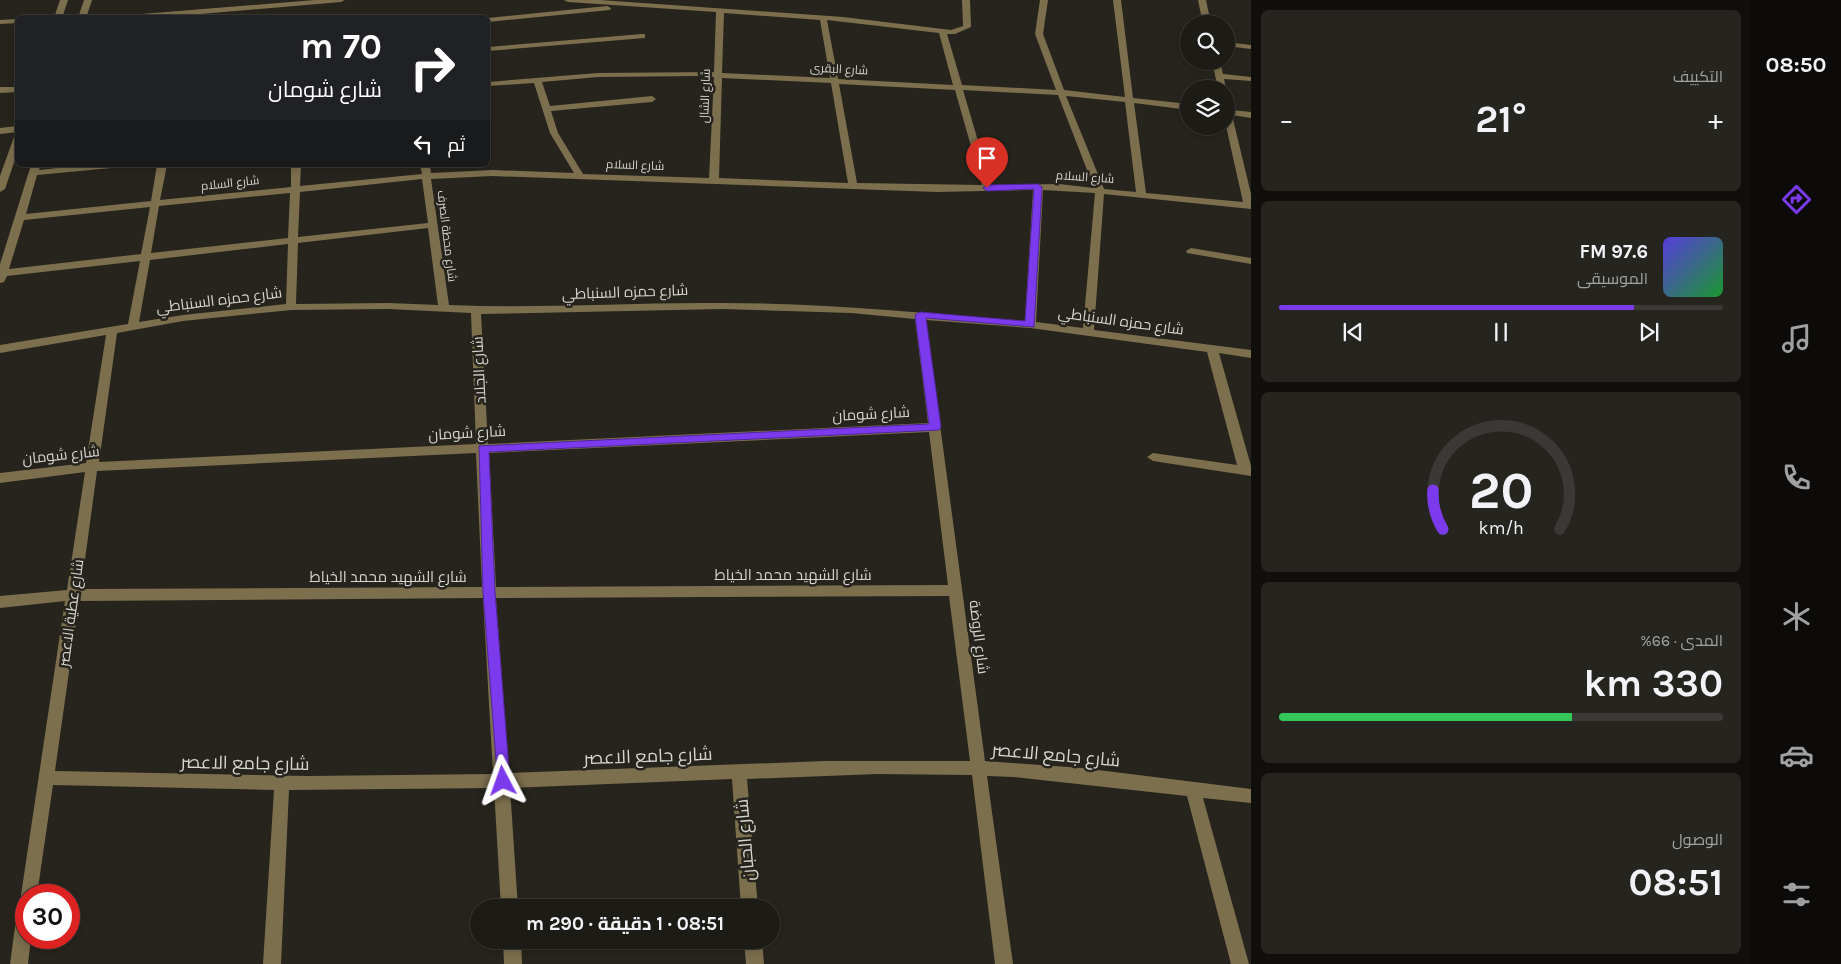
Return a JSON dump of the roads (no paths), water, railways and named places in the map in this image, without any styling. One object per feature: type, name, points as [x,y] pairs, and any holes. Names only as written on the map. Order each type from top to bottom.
[{"type":"street","points":[[59,15],[64,0]]},
{"type":"street","points":[[83,15],[88,0]]},
{"type":"street","points":[[189,14],[192,0]]},
{"type":"street","points":[[166,15],[341,0]]},
{"type":"street","points":[[568,0],[823,18],[942,31],[957,31],[966,26],[966,0]]},
{"type":"street","points":[[1044,0],[1040,38],[1100,190],[1088,331]]},
{"type":"street","points":[[1118,0],[1141,194]]},
{"type":"street","points":[[1202,0],[1206,15]]},
{"type":"street","points":[[490,20],[582,12],[623,5]]},
{"type":"street","name":"شارع الشال","points":[[714,181],[720,11]]},
{"type":"street","points":[[823,18],[853,186]]},
{"type":"street","points":[[0,22],[15,21]]},
{"type":"street","points":[[942,31],[987,188]]},
{"type":"street","points":[[490,49],[642,36]]},
{"type":"street","points":[[1235,45],[1251,47]]},
{"type":"street","points":[[1218,70],[1220,80]]},
{"type":"street","name":"شارع البقرى","points":[[490,84],[632,74],[718,75],[1060,92],[1180,107]]},
{"type":"street","points":[[1219,76],[1251,79]]},
{"type":"street","points":[[537,80],[545,109],[557,140],[580,176]]},
{"type":"street","points":[[0,90],[15,89]]},
{"type":"street","points":[[545,109],[652,99]]},
{"type":"street","points":[[1235,113],[1251,116]]},
{"type":"street","points":[[0,131],[15,129]]},
{"type":"street","points":[[1233,135],[1250,206]]},
{"type":"street","points":[[0,189],[2,176],[15,144]]},
{"type":"street","points":[[74,167],[35,169],[1,276],[146,257],[433,225]]},
{"type":"street","points":[[134,326],[162,167]]},
{"type":"street","points":[[290,307],[296,167]]},
{"type":"street","name":"شارع محطة الصرف","points":[[425,167],[444,310]]},
{"type":"street","name":"شارع السلام","points":[[20,217],[427,176],[492,173],[853,186],[1038,187],[1100,190],[1250,206]]},
{"type":"street","points":[[1030,325],[1038,187]]},
{"type":"street","points":[[1191,251],[1251,260]]},
{"type":"street","name":"شارع حمزه السنباطي","points":[[0,349],[134,326],[218,314],[290,307],[363,306],[476,312],[714,306],[808,308],[920,315],[1088,331],[1251,354]]},
{"type":"street","name":"شارع الجلاد","points":[[476,312],[489,592],[510,899]]},
{"type":"street","name":"شارع الروضة","points":[[920,315],[1004,964]]},
{"type":"street","name":"شارع عطية الاعصر","points":[[31,884],[112,330]]},
{"type":"street","points":[[1153,457],[1248,471],[1212,349]]},
{"type":"street","name":"شارع شومان","points":[[0,478],[92,467],[935,427]]},
{"type":"street","name":"شارع الشهيد محمد الخياط","points":[[0,602],[73,595],[956,590]]},
{"type":"street","name":"شارع جامع الاعصر","points":[[46,778],[282,783],[503,781],[739,772],[979,768],[1088,776],[1251,796]]},
{"type":"street","name":"شارع الحبان","points":[[739,772],[749,899]]},
{"type":"street","points":[[272,964],[282,783]]},
{"type":"street","points":[[1193,789],[1240,964]]},
{"type":"street","points":[[19,964],[21,949]]},
{"type":"street","points":[[512,949],[513,964]]},
{"type":"street","points":[[754,949],[755,964]]}]
